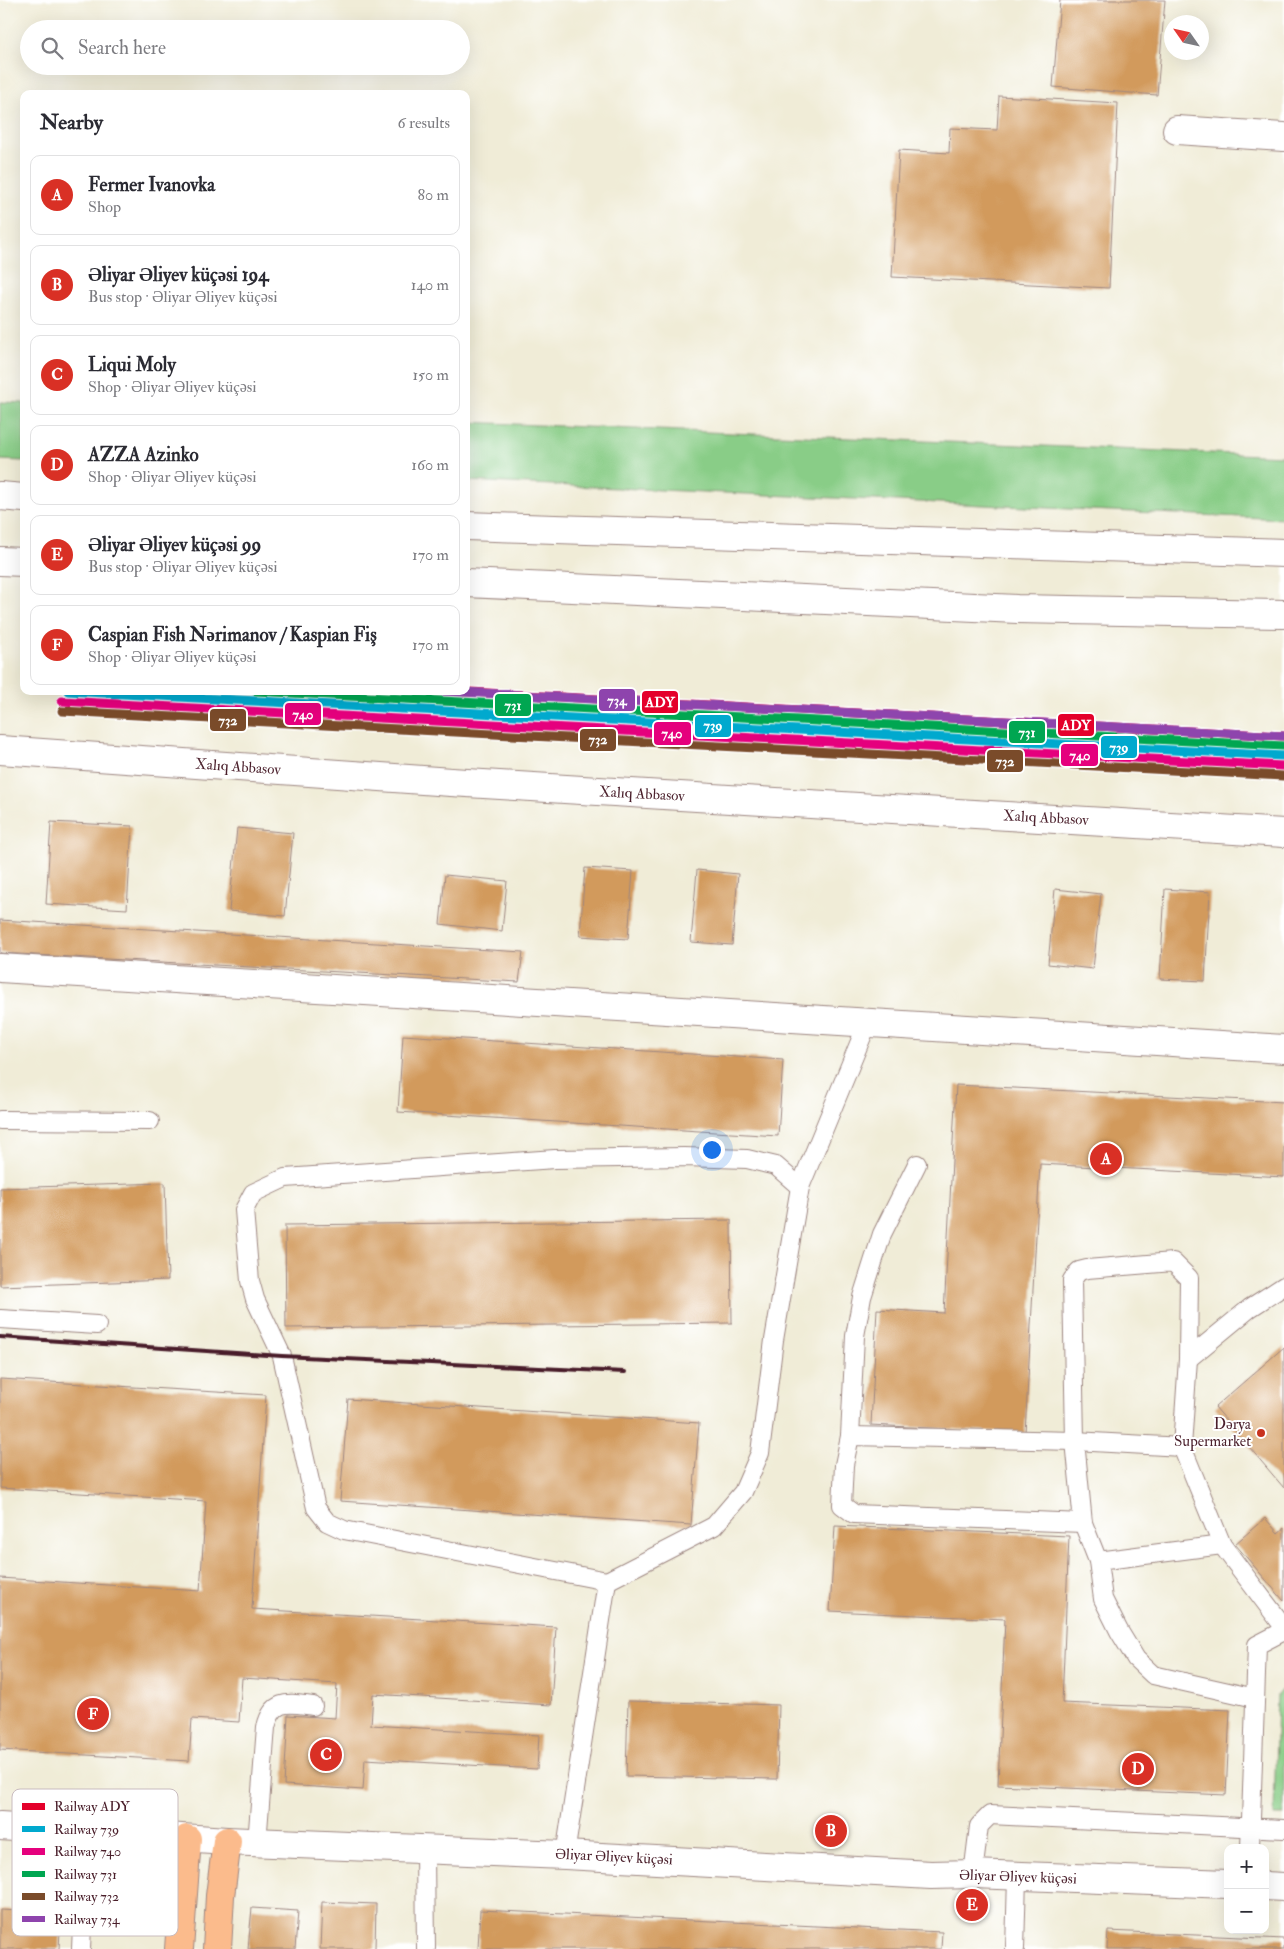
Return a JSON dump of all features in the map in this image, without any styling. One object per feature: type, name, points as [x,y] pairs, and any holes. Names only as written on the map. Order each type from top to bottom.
[{"type":"main road","points":[[179,1949],[187,1839]]},
{"type":"main road","points":[[217,1949],[220,1896],[227,1841]]},
{"type":"street","points":[[1177,130],[1284,137]]},
{"type":"street","points":[[0,496],[20,498]]},
{"type":"street","points":[[470,526],[1284,553]]},
{"type":"street","points":[[0,561],[20,562]]},
{"type":"street","points":[[470,583],[1017,609],[1284,614]]},
{"type":"street","name":"Xalıq Abbasov","points":[[0,750],[450,782],[1284,833]]},
{"type":"street","points":[[0,968],[1284,1049]]},
{"type":"street","name":"Əliyar Əliyev küçəsi","points":[[178,1838],[564,1855],[931,1875],[973,1874],[1224,1884]]},
{"type":"street","points":[[1269,1886],[1284,1887]]},
{"type":"lane","points":[[800,1187],[776,1166],[747,1159],[684,1157],[555,1159],[286,1178],[253,1194],[244,1210],[250,1281],[255,1299],[282,1356],[316,1508],[326,1522],[344,1530],[608,1581],[714,1526],[743,1492],[760,1453],[774,1340],[800,1187],[868,1022]]},
{"type":"lane","points":[[0,1120],[150,1121]]},
{"type":"lane","points":[[917,1164],[882,1234],[862,1297],[855,1336],[850,1436],[844,1465],[842,1505],[854,1514],[1083,1522]]},
{"type":"lane","points":[[1255,1698],[1153,1674],[1136,1659],[1103,1599],[1098,1561],[1083,1522],[1075,1440],[1072,1280],[1079,1271],[1173,1262],[1189,1278],[1188,1359],[1182,1447],[1222,1545],[1284,1627]]},
{"type":"lane","points":[[1188,1359],[1250,1308],[1284,1286]]},
{"type":"lane","points":[[0,1319],[97,1325]]},
{"type":"lane","points":[[850,1436],[1075,1440],[1182,1447]]},
{"type":"lane","points":[[1098,1561],[1222,1545]]},
{"type":"lane","points":[[564,1855],[608,1581]]},
{"type":"lane","points":[[1250,1844],[1257,1645],[1284,1631]]},
{"type":"lane","points":[[256,1842],[268,1719],[271,1712],[278,1706],[288,1703],[313,1706]]},
{"type":"lane","points":[[973,1874],[978,1826],[990,1815],[1284,1829]]},
{"type":"lane","points":[[425,1850],[426,1949]]},
{"type":"lane","points":[[1015,1949],[1017,1877]]},
{"type":"lane","points":[[81,1949],[82,1936]]},
{"type":"green space","points":[[0,402],[20,403],[20,461],[0,460]]},
{"type":"green space","points":[[470,422],[1284,456],[1284,519],[470,481]]},
{"type":"green space","points":[[1284,1687],[1284,1815],[1274,1815],[1277,1695]]},
{"type":"building","points":[[1060,0],[1165,0],[1157,95],[1053,87]]},
{"type":"building","points":[[999,96],[1118,103],[1109,288],[892,277],[899,150],[949,153],[950,128],[997,130]]},
{"type":"building","points":[[51,822],[132,826],[127,909],[46,904]]},
{"type":"building","points":[[237,828],[293,833],[285,916],[229,911]]},
{"type":"building","points":[[585,868],[633,871],[628,939],[580,936]]},
{"type":"building","points":[[697,870],[738,874],[732,945],[691,942]]},
{"type":"building","points":[[445,875],[507,881],[502,931],[440,924]]},
{"type":"building","points":[[1055,889],[1101,894],[1093,969],[1048,964]]},
{"type":"building","points":[[1165,889],[1210,892],[1205,981],[1160,979]]},
{"type":"building","points":[[0,920],[523,952],[519,982],[0,953]]},
{"type":"building","points":[[403,1035],[783,1060],[778,1136],[398,1112]]},
{"type":"building","points":[[956,1085],[1284,1102],[1284,1177],[1040,1164],[1025,1433],[871,1425],[877,1309],[944,1313]]},
{"type":"building","points":[[165,1183],[168,1280],[0,1286],[0,1188]]},
{"type":"building","points":[[731,1220],[732,1323],[286,1328],[285,1225]]},
{"type":"building","points":[[1284,1347],[1284,1488],[1215,1407]]},
{"type":"building","points":[[0,1379],[266,1395],[252,1609],[556,1627],[551,1705],[373,1694],[371,1725],[539,1735],[537,1769],[365,1759],[363,1790],[284,1785],[288,1715],[335,1718],[337,1684],[242,1678],[239,1722],[192,1719],[189,1761],[0,1750],[0,1578],[200,1591],[206,1501],[0,1488]]},
{"type":"building","points":[[348,1399],[699,1423],[691,1525],[340,1501]]},
{"type":"building","points":[[1265,1518],[1278,1533],[1284,1528],[1284,1601],[1235,1544]]},
{"type":"building","points":[[835,1526],[1069,1536],[1062,1703],[1230,1710],[1226,1795],[998,1785],[1005,1619],[830,1611]]},
{"type":"building","points":[[628,1701],[779,1705],[777,1779],[626,1776]]},
{"type":"building","points":[[322,1902],[376,1904],[375,1949],[320,1949]]},
{"type":"building","points":[[252,1908],[298,1911],[295,1949],[248,1949]]},
{"type":"building","points":[[0,1910],[12,1911],[12,1936],[60,1936],[59,1949],[0,1949]]},
{"type":"building","points":[[480,1910],[942,1932],[941,1949],[478,1949]]},
{"type":"building","points":[[1108,1931],[1284,1939],[1284,1949],[1107,1949]]},
{"type":"railway","points":[[0,1337],[282,1356],[625,1372]]},
{"type":"rail line","name":"ADY","points":[[470,692],[1284,736]]},
{"type":"rail line","name":"734","points":[[470,692],[1284,736]]},
{"type":"rail line","name":"739","points":[[143,695],[1284,756]]},
{"type":"rail line","name":"731","points":[[331,695],[1284,746]]},
{"type":"rail line","name":"740","points":[[62,701],[1283,766]]},
{"type":"rail line","name":"732","points":[[62,711],[1283,776]]},
{"type":"place","name":"Fermer Ivanovka","points":[[1106,1159]]},
{"type":"place","name":"Dərya Supermarket","points":[[1261,1433]]},
{"type":"place","name":"Caspian Fish Nərimanov / Kaspian Fiş","points":[[93,1714]]},
{"type":"place","name":"Liqui Moly","points":[[326,1755]]},
{"type":"place","name":"AZZA Azinko","points":[[1138,1769]]},
{"type":"place","name":"Əliyar Əliyev küçəsi 194","points":[[831,1831]]},
{"type":"place","name":"Əliyar Əliyev küçəsi 99","points":[[972,1905]]}]
